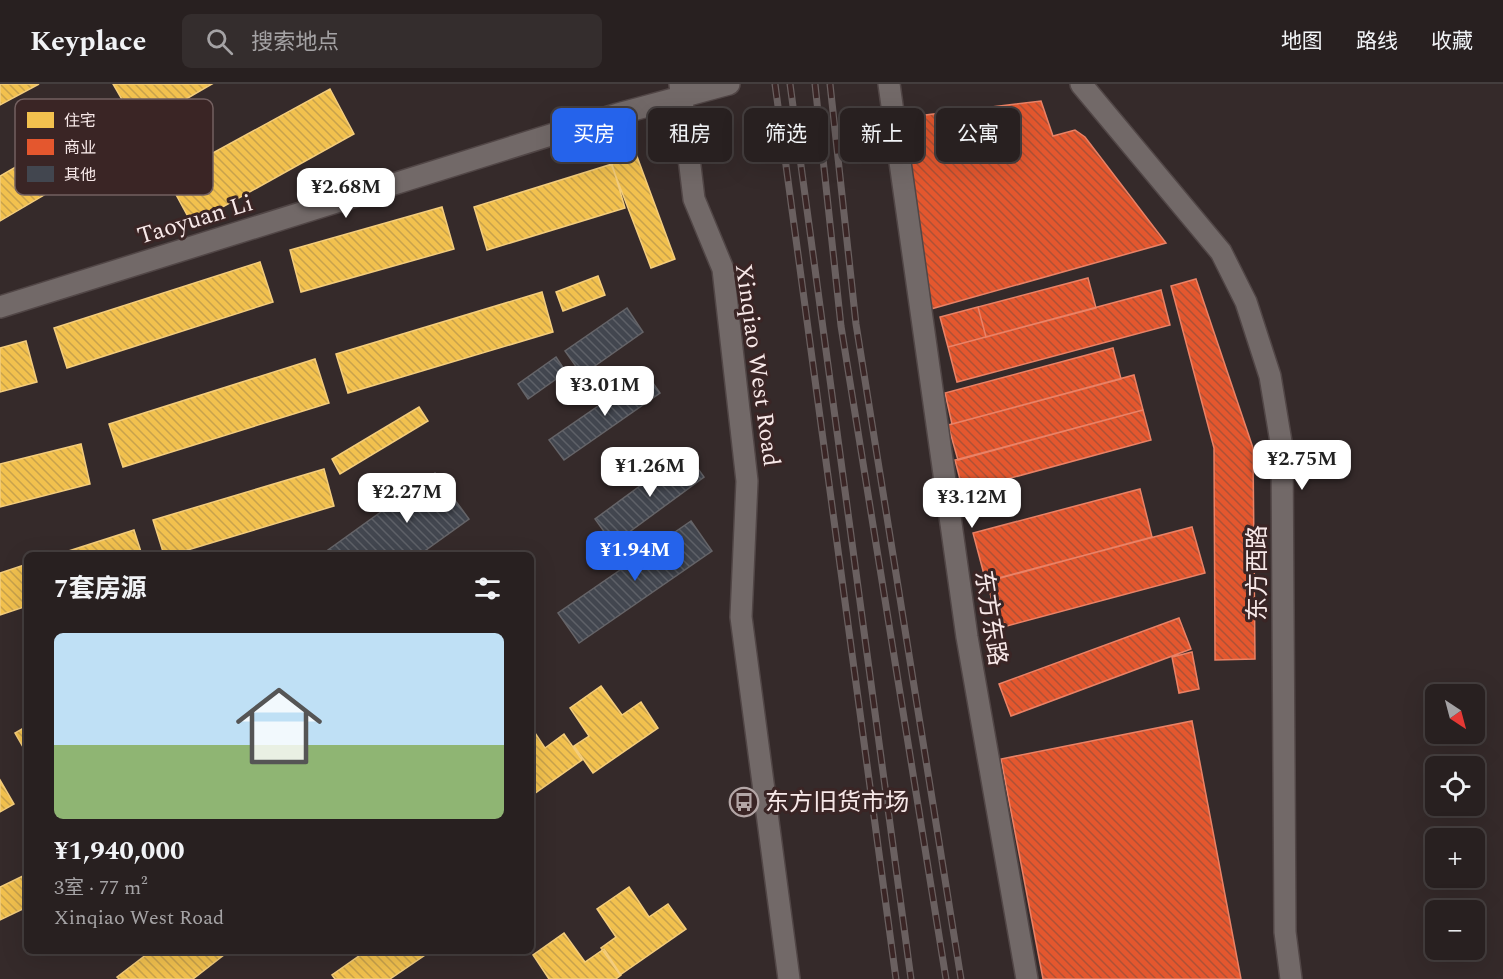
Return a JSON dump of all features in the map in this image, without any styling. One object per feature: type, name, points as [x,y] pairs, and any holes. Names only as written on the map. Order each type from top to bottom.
[{"type":"street","points":[[681,90],[729,84]]},
{"type":"street","name":"东方东路","points":[[889,84],[967,637],[1027,979]]},
{"type":"street","name":"东方西路","points":[[1081,84],[1221,252],[1246,302],[1270,376],[1282,448],[1284,932],[1291,979]]},
{"type":"street","name":"Taoyuan Li","points":[[0,307],[681,90]]},
{"type":"street","name":"Xinqiao West Road","points":[[681,90],[694,199],[723,269],[747,481],[741,617],[789,979]]},
{"type":"building: 住宅","points":[[0,84],[39,84],[0,105]]},
{"type":"building: 住宅","points":[[113,84],[212,84],[186,99],[122,99]]},
{"type":"building: 住宅","points":[[330,89],[354,134],[192,224],[176,195],[213,195],[213,153]]},
{"type":"building: 住宅","points":[[636,154],[675,259],[651,268],[610,162],[636,162]]},
{"type":"building: 住宅","points":[[612,164],[625,208],[487,250],[474,207]]},
{"type":"building: 住宅","points":[[15,167],[15,195],[44,195],[0,221],[0,176]]},
{"type":"building: 住宅","points":[[442,207],[454,249],[301,292],[290,250]]},
{"type":"building: 住宅","points":[[260,262],[273,302],[67,368],[54,328]]},
{"type":"building: 住宅","points":[[598,276],[605,295],[563,311],[556,292]]},
{"type":"building: 住宅","points":[[542,292],[553,332],[348,393],[336,354]]},
{"type":"building: 住宅","points":[[26,341],[37,382],[0,392],[0,348]]},
{"type":"building: 住宅","points":[[315,359],[329,403],[123,467],[109,424]]},
{"type":"building: 住宅","points":[[419,407],[428,421],[340,474],[332,459]]},
{"type":"building: 住宅","points":[[81,444],[90,484],[0,507],[0,464]]},
{"type":"building: 住宅","points":[[324,469],[334,506],[181,552],[163,552],[153,520]]},
{"type":"building: 住宅","points":[[134,530],[141,552],[65,552]]},
{"type":"building: 住宅","points":[[24,565],[24,607],[0,615],[0,573]]},
{"type":"building: 住宅","points":[[601,686],[622,715],[641,702],[658,728],[593,773],[574,746],[589,736],[570,708]]},
{"type":"building: 住宅","points":[[24,728],[24,749],[15,733]]},
{"type":"building: 住宅","points":[[534,732],[545,748],[564,734],[582,760],[534,794]]},
{"type":"building: 住宅","points":[[0,780],[14,804],[0,812]]},
{"type":"building: 住宅","points":[[24,875],[24,908],[0,920],[0,887]]},
{"type":"building: 住宅","points":[[629,887],[649,917],[668,904],[686,929],[620,975],[601,948],[616,937],[597,909]]},
{"type":"building: 住宅","points":[[564,933],[585,962],[604,949],[621,975],[616,979],[549,979],[533,955]]},
{"type":"building: 住宅","points":[[147,954],[225,954],[193,979],[119,979],[117,977]]},
{"type":"building: 住宅","points":[[362,954],[427,954],[390,979],[335,979],[332,975]]},
{"type":"building: 商业","points":[[1041,101],[1053,136],[1075,130],[1085,137],[1166,243],[931,309],[908,162],[924,162],[924,115],[936,114],[936,162],[1020,162],[1020,108],[983,108]]},
{"type":"building: 商业","points":[[1088,278],[1096,308],[986,337],[978,307]]},
{"type":"building: 商业","points":[[1196,279],[1253,448],[1255,659],[1215,660],[1214,448],[1171,286]]},
{"type":"building: 商业","points":[[1161,290],[1170,325],[957,382],[948,347]]},
{"type":"building: 商业","points":[[978,307],[986,337],[948,347],[940,317]]},
{"type":"building: 商业","points":[[1113,348],[1121,379],[952,424],[945,393]]},
{"type":"building: 商业","points":[[1134,375],[1143,410],[958,460],[948,425]]},
{"type":"building: 商业","points":[[1143,410],[1151,440],[963,491],[955,460]]},
{"type":"building: 商业","points":[[1140,489],[1152,537],[986,582],[973,533]]},
{"type":"building: 商业","points":[[1192,527],[1205,573],[999,628],[987,581]]},
{"type":"building: 商业","points":[[1179,618],[1191,649],[1011,716],[999,684]]},
{"type":"building: 商业","points":[[1192,652],[1199,689],[1179,693],[1172,657]]},
{"type":"building: 商业","points":[[1192,721],[1241,979],[1043,979],[1001,759]]},
{"type":"building: 其他","points":[[627,308],[643,332],[582,375],[565,351]]},
{"type":"building: 其他","points":[[556,357],[566,372],[528,399],[518,384]]},
{"type":"building: 其他","points":[[646,373],[660,393],[564,460],[549,440]]},
{"type":"building: 其他","points":[[686,452],[704,477],[613,544],[595,519]]},
{"type":"building: 其他","points":[[435,473],[469,519],[423,552],[325,552]]},
{"type":"building: 其他","points":[[691,521],[712,551],[579,643],[558,613]]},
{"type":"railway","points":[[775,84],[896,979]]},
{"type":"railway","points":[[790,84],[911,979]]},
{"type":"railway","points":[[815,84],[841,326],[946,979]]},
{"type":"railway","points":[[830,84],[856,324],[961,979]]},
{"type":"place","name":"东方旧货市场","points":[[744,802]]}]
